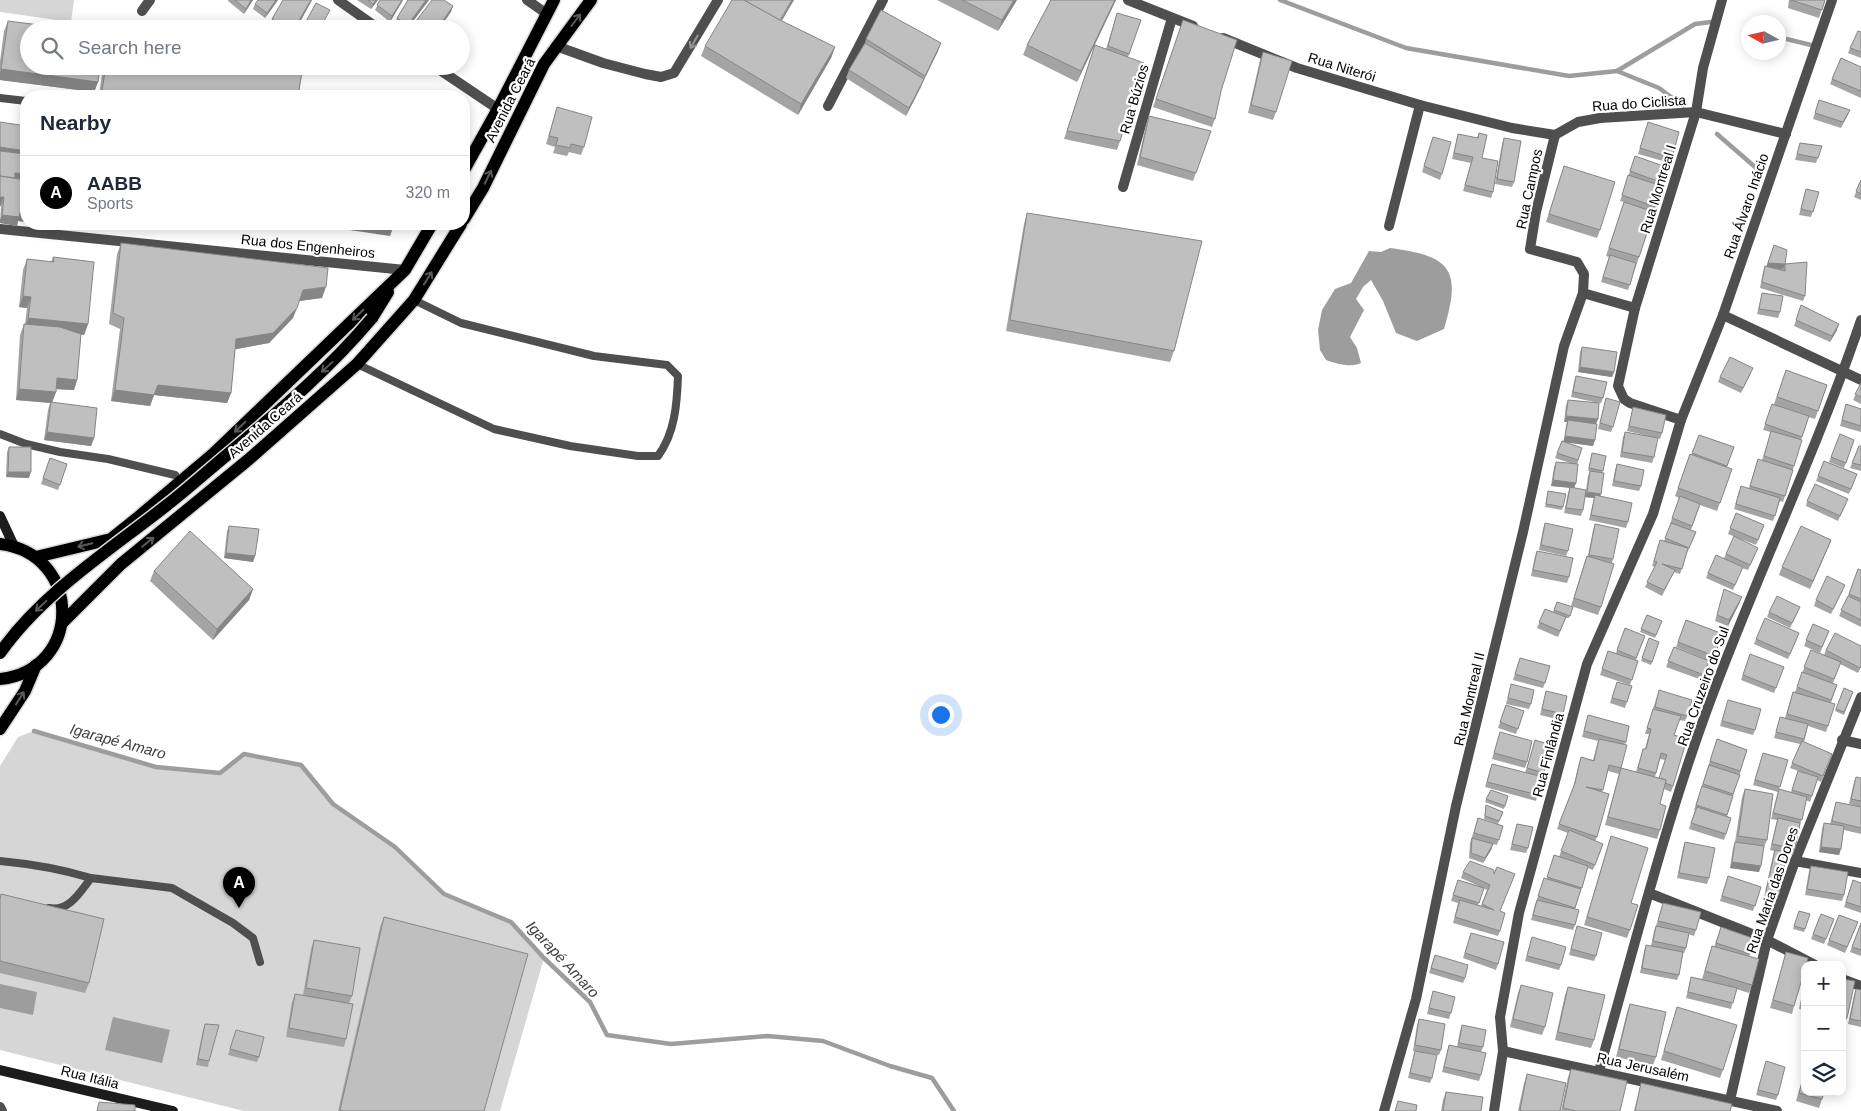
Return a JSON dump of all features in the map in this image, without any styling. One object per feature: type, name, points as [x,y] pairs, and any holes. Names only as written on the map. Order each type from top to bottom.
[{"type":"main road","name":"Avenida Ceará","points":[[470,159],[554,0]]},
{"type":"main road","name":"Avenida Ceará","points":[[470,209],[483,188],[544,64],[591,0]]},
{"type":"main road","name":"Avenida Ceará","points":[[36,557],[111,539],[213,454],[401,273],[428,230]]},
{"type":"main road","name":"Avenida Ceará","points":[[62,623],[121,564],[248,460],[357,364],[414,300],[457,230]]},
{"type":"main road","points":[[0,653],[26,621],[55,593],[168,504],[277,413],[332,362],[372,318],[401,273]]},
{"type":"main road","points":[[0,544],[14,546],[36,557],[53,575],[58,586],[63,611],[62,623],[53,647],[36,665],[20,674],[0,679]]},
{"type":"main road","points":[[0,729],[25,691],[36,665]]},
{"type":"street","points":[[142,11],[150,0]]},
{"type":"street","points":[[338,0],[366,20]]},
{"type":"street","points":[[527,0],[547,14]]},
{"type":"street","points":[[556,46],[603,63],[661,77],[674,73],[718,0]]},
{"type":"street","points":[[828,106],[883,0]]},
{"type":"street","points":[[1128,0],[1199,28]]},
{"type":"street","name":"Rua Montreal I","points":[[1681,420],[1630,403],[1624,399],[1618,386],[1635,308],[1696,112],[1703,68],[1722,0]]},
{"type":"street","name":"Rua Álvaro Inácio","points":[[1681,420],[1723,315],[1832,0]]},
{"type":"street","name":"Rua Búzios","points":[[1123,187],[1172,18]]},
{"type":"street","name":"Rua Niterói","points":[[1217,36],[1297,68],[1420,105],[1512,128],[1555,136]]},
{"type":"street","points":[[447,75],[470,90]]},
{"type":"street","points":[[470,90],[498,109]]},
{"type":"street","points":[[1389,226],[1420,105]]},
{"type":"street","name":"Rua do Ciclista","points":[[1555,136],[1578,122],[1600,118],[1696,112],[1786,134]]},
{"type":"street","name":"Rua Campos","points":[[1555,136],[1536,212],[1530,249],[1578,262],[1584,274],[1582,293]]},
{"type":"street","name":"Rua dos Engenheiros","points":[[0,229],[401,273]]},
{"type":"street","points":[[1582,293],[1635,308]]},
{"type":"street","name":"Rua Montreal II","points":[[1384,1111],[1416,999],[1456,806],[1520,541],[1564,346],[1582,293]]},
{"type":"street","points":[[1723,315],[1861,380]]},
{"type":"street","name":"Rua Cruzeiro do Sul","points":[[1599,1071],[1650,893],[1705,716],[1739,627],[1844,371],[1861,320]]},
{"type":"street","name":"Rua Finlândia","points":[[1494,1111],[1503,1051],[1500,1017],[1519,913],[1587,664],[1653,514],[1681,420]]},
{"type":"street","points":[[0,516],[14,546]]},
{"type":"street","name":"Rua Maria das Dores","points":[[1730,1100],[1767,940],[1794,861],[1861,697]]},
{"type":"street","points":[[1842,740],[1861,744]]},
{"type":"street","points":[[1794,861],[1861,873]]},
{"type":"street","points":[[1650,893],[1767,940],[1807,961]]},
{"type":"street","points":[[1846,980],[1861,986]]},
{"type":"street","name":"Rua Jerusalém","points":[[1503,1051],[1777,1111]]},
{"type":"street","name":"Rua Itália","points":[[0,1070],[173,1111]]},
{"type":"street","points":[[0,1107],[2,1111]]},
{"type":"lane","points":[[0,98],[20,100]]},
{"type":"lane","points":[[357,364],[494,428],[570,446],[638,456],[658,456],[667,444],[677,405],[678,376],[667,365],[594,356],[496,332],[461,323],[414,300]]},
{"type":"lane","points":[[0,434],[26,444],[60,452],[108,460],[175,475]]},
{"type":"lane","points":[[0,861],[66,870],[91,878],[172,888],[233,923],[252,938],[260,962]]},
{"type":"lane","points":[[44,908],[54,909],[70,905],[91,878]]},
{"type":"shaded area","points":[[0,0],[74,0],[71,20],[57,20],[0,12]]},
{"type":"shaded area","points":[[1390,248],[1411,251],[1427,256],[1439,261],[1447,269],[1451,279],[1452,292],[1444,329],[1417,341],[1396,333],[1383,301],[1371,280],[1363,287],[1356,299],[1364,310],[1350,337],[1357,348],[1361,363],[1348,365],[1326,360],[1320,350],[1318,330],[1322,310],[1335,289],[1351,283],[1369,251],[1381,252]]},
{"type":"shaded area","points":[[34,731],[156,767],[220,773],[244,754],[301,765],[333,804],[395,847],[444,894],[511,922],[544,958],[500,1111],[244,1111],[0,1050],[0,766],[18,737]]},
{"type":"shaded area","points":[[0,984],[37,992],[33,1015],[0,1008]]},
{"type":"shaded area","points":[[113,1017],[170,1030],[162,1063],[105,1050]]},
{"type":"building","points":[[235,0],[251,0],[246,9]]},
{"type":"building","points":[[258,0],[276,0],[267,13],[255,4]]},
{"type":"building","points":[[283,0],[311,0],[299,20],[272,19]]},
{"type":"building","points":[[368,0],[376,0],[373,4]]},
{"type":"building","points":[[380,0],[402,0],[392,16],[377,5]]},
{"type":"building","points":[[408,0],[426,0],[412,20],[400,20],[397,18]]},
{"type":"building","points":[[432,0],[444,0],[453,6],[443,20],[417,20]]},
{"type":"building","points":[[732,0],[744,0],[835,47],[801,104],[705,46]]},
{"type":"building","points":[[744,0],[792,0],[780,20]]},
{"type":"building","points":[[962,0],[1014,0],[1002,20]]},
{"type":"building","points":[[1051,0],[1115,0],[1081,71],[1027,45]]},
{"type":"building","points":[[1791,0],[1825,0],[1822,10]]},
{"type":"building","points":[[316,3],[330,10],[325,20],[307,20]]},
{"type":"building","points":[[881,10],[941,43],[925,76],[866,39]]},
{"type":"building","points":[[1117,13],[1141,20],[1129,54],[1108,46]]},
{"type":"building","points":[[1183,20],[1237,40],[1221,91],[1215,119],[1156,99]]},
{"type":"building","points":[[8,21],[20,23],[20,72],[1,69]]},
{"type":"building","points":[[1858,31],[1861,32],[1861,52],[1850,48]]},
{"type":"building","points":[[865,43],[924,79],[909,108],[849,70]]},
{"type":"building","points":[[1095,45],[1144,63],[1120,141],[1067,131]]},
{"type":"building","points":[[1263,52],[1292,61],[1276,112],[1251,105]]},
{"type":"building","points":[[1841,58],[1861,67],[1861,91],[1832,79]]},
{"type":"building","points":[[46,75],[99,75],[98,82]]},
{"type":"building","points":[[104,75],[302,75],[299,90],[102,90]]},
{"type":"building","points":[[1819,100],[1850,110],[1843,122],[1815,113]]},
{"type":"building","points":[[557,107],[592,117],[584,147],[571,144],[570,148],[556,145],[558,138],[549,136]]},
{"type":"building","points":[[1149,116],[1211,131],[1196,173],[1140,157]]},
{"type":"building","points":[[0,122],[20,125],[20,150],[0,147]]},
{"type":"building","points":[[1648,122],[1679,132],[1672,158],[1640,148]]},
{"type":"building","points":[[1479,133],[1487,135],[1482,158],[1498,161],[1493,192],[1465,185],[1473,157],[1454,153],[1458,134],[1478,138]]},
{"type":"building","points":[[1433,137],[1451,142],[1442,174],[1424,166]]},
{"type":"building","points":[[1504,138],[1521,141],[1514,182],[1497,179]]},
{"type":"building","points":[[1800,143],[1822,146],[1818,158],[1797,154]]},
{"type":"building","points":[[0,151],[20,153],[20,173],[15,173],[15,178],[0,176]]},
{"type":"building","points":[[1635,156],[1669,168],[1663,183],[1630,171]]},
{"type":"building","points":[[1564,166],[1615,182],[1600,230],[1549,214]]},
{"type":"building","points":[[1628,175],[1662,186],[1656,207],[1622,195]]},
{"type":"building","points":[[0,176],[20,179],[19,217],[2,215],[4,197],[0,197]]},
{"type":"building","points":[[1861,180],[1861,194],[1856,191]]},
{"type":"building","points":[[1806,189],[1819,192],[1813,212],[1801,209]]},
{"type":"building","points":[[1624,202],[1654,212],[1639,257],[1609,248]]},
{"type":"building","points":[[1027,213],[1202,241],[1174,351],[1010,320]]},
{"type":"building","points":[[121,243],[328,268],[326,287],[303,290],[297,308],[273,333],[236,339],[231,393],[158,385],[154,395],[115,390],[124,318],[113,313]]},
{"type":"building","points":[[1774,245],[1787,250],[1785,264],[1768,263]]},
{"type":"building","points":[[1610,255],[1636,263],[1630,285],[1603,277]]},
{"type":"building","points":[[53,257],[94,262],[88,324],[28,318],[31,297],[23,296],[27,259],[54,262]]},
{"type":"building","points":[[1807,262],[1805,296],[1762,282],[1765,266],[1785,271],[1785,264]]},
{"type":"building","points":[[1762,293],[1783,296],[1780,312],[1759,309]]},
{"type":"building","points":[[1801,305],[1839,324],[1832,336],[1796,320]]},
{"type":"building","points":[[24,324],[60,327],[81,334],[77,380],[57,378],[56,392],[19,389]]},
{"type":"building","points":[[1582,347],[1617,352],[1614,372],[1580,367]]},
{"type":"building","points":[[1730,357],[1753,368],[1743,388],[1720,377]]},
{"type":"building","points":[[1786,370],[1827,385],[1818,411],[1777,397]]},
{"type":"building","points":[[1576,376],[1607,382],[1603,398],[1573,392]]},
{"type":"building","points":[[1861,383],[1861,397],[1855,394]]},
{"type":"building","points":[[1606,398],[1620,402],[1613,427],[1600,423]]},
{"type":"building","points":[[1568,400],[1599,403],[1598,419],[1566,416]]},
{"type":"building","points":[[51,402],[97,408],[94,438],[47,432]]},
{"type":"building","points":[[1772,404],[1809,416],[1802,437],[1765,424]]},
{"type":"building","points":[[1846,404],[1861,409],[1861,426],[1842,420]]},
{"type":"building","points":[[1633,407],[1666,415],[1662,433],[1629,426]]},
{"type":"building","points":[[1568,420],[1597,424],[1595,440],[1565,436]]},
{"type":"building","points":[[1771,431],[1802,440],[1794,466],[1764,456]]},
{"type":"building","points":[[1625,432],[1658,438],[1654,457],[1622,452]]},
{"type":"building","points":[[1840,434],[1854,440],[1846,463],[1831,457]]},
{"type":"building","points":[[1699,435],[1734,447],[1727,466],[1692,453]]},
{"type":"building","points":[[1562,441],[1582,448],[1578,460],[1557,453]]},
{"type":"building","points":[[1859,446],[1861,446],[1861,465],[1852,463]]},
{"type":"building","points":[[9,447],[31,447],[31,472],[8,472]]},
{"type":"building","points":[[1592,453],[1606,456],[1603,471],[1589,468]]},
{"type":"building","points":[[1690,454],[1732,469],[1720,503],[1678,488]]},
{"type":"building","points":[[50,458],[67,464],[60,485],[43,478]]},
{"type":"building","points":[[1758,459],[1793,470],[1785,496],[1750,486]]},
{"type":"building","points":[[1824,461],[1857,474],[1851,489],[1818,476]]},
{"type":"building","points":[[1556,462],[1578,464],[1576,483],[1553,480]]},
{"type":"building","points":[[1617,464],[1644,470],[1641,486],[1614,481]]},
{"type":"building","points":[[1590,471],[1604,473],[1601,494],[1587,492]]},
{"type":"building","points":[[1815,484],[1848,499],[1840,516],[1807,501]]},
{"type":"building","points":[[1741,486],[1780,498],[1775,516],[1736,504]]},
{"type":"building","points":[[1570,487],[1586,490],[1583,510],[1566,508]]},
{"type":"building","points":[[1548,491],[1566,494],[1563,507],[1546,504]]},
{"type":"building","points":[[1595,495],[1632,503],[1628,522],[1591,515]]},
{"type":"building","points":[[1680,496],[1700,504],[1692,526],[1672,518]]},
{"type":"building","points":[[1736,513],[1764,525],[1758,540],[1730,528]]},
{"type":"building","points":[[1545,523],[1573,529],[1568,551],[1541,545]]},
{"type":"building","points":[[1671,523],[1696,532],[1689,548],[1665,538]]},
{"type":"building","points":[[1595,524],[1619,529],[1613,559],[1589,555]]},
{"type":"building","points":[[229,526],[259,529],[255,556],[226,553]]},
{"type":"building","points":[[1801,526],[1831,540],[1813,581],[1782,567]]},
{"type":"building","points":[[190,531],[253,589],[217,629],[154,571]]},
{"type":"building","points":[[1734,536],[1758,548],[1750,565],[1726,554]]},
{"type":"building","points":[[1660,540],[1688,548],[1682,569],[1662,564],[1675,570],[1664,590],[1647,582],[1657,562],[1654,561]]},
{"type":"building","points":[[1537,551],[1573,558],[1569,577],[1533,570]]},
{"type":"building","points":[[1716,555],[1743,567],[1735,585],[1708,573]]},
{"type":"building","points":[[1587,556],[1614,564],[1601,607],[1574,598]]},
{"type":"building","points":[[1858,569],[1861,570],[1861,599],[1849,594]]},
{"type":"building","points":[[1827,576],[1845,585],[1833,609],[1816,600]]},
{"type":"building","points":[[1724,589],[1742,597],[1729,620],[1717,615]]},
{"type":"building","points":[[1777,596],[1800,607],[1792,623],[1769,612]]},
{"type":"building","points":[[1848,596],[1861,602],[1861,620],[1841,610]]},
{"type":"building","points":[[1557,602],[1573,607],[1570,616],[1554,610]]},
{"type":"building","points":[[1545,609],[1566,617],[1560,631],[1539,622]]},
{"type":"building","points":[[1647,615],[1662,621],[1656,635],[1641,629]]},
{"type":"building","points":[[1765,618],[1799,633],[1790,654],[1756,639]]},
{"type":"building","points":[[1686,620],[1723,634],[1714,656],[1678,642]]},
{"type":"building","points":[[1813,624],[1829,631],[1822,647],[1806,640]]},
{"type":"building","points":[[1625,628],[1645,636],[1636,658],[1617,650]]},
{"type":"building","points":[[1835,633],[1861,646],[1860,668],[1826,650]]},
{"type":"building","points":[[1649,638],[1659,642],[1652,662],[1642,658]]},
{"type":"building","points":[[1674,647],[1709,661],[1704,675],[1668,661]]},
{"type":"building","points":[[1811,650],[1841,662],[1834,679],[1804,667]]},
{"type":"building","points":[[1608,651],[1638,661],[1632,680],[1602,669]]},
{"type":"building","points":[[1750,654],[1784,667],[1776,688],[1743,675]]},
{"type":"building","points":[[1520,658],[1550,666],[1545,683],[1515,674]]},
{"type":"building","points":[[1802,672],[1837,685],[1831,700],[1797,687]]},
{"type":"building","points":[[1617,682],[1632,686],[1627,702],[1612,698]]},
{"type":"building","points":[[1511,684],[1534,690],[1531,704],[1508,698]]},
{"type":"building","points":[[1844,688],[1853,692],[1844,712],[1836,709]]},
{"type":"building","points":[[1659,690],[1692,700],[1687,716],[1655,707]]},
{"type":"building","points":[[1546,691],[1567,696],[1563,714],[1542,709]]},
{"type":"building","points":[[1793,692],[1835,704],[1828,726],[1787,714]]},
{"type":"building","points":[[1728,700],[1761,709],[1755,730],[1722,721]]},
{"type":"building","points":[[1506,705],[1524,711],[1518,729],[1500,722]]},
{"type":"building","points":[[1653,709],[1681,716],[1674,735],[1687,739],[1673,786],[1665,783],[1666,780],[1659,778],[1667,755],[1661,753],[1656,773],[1638,768],[1643,749],[1646,749],[1651,729],[1647,728]]},
{"type":"building","points":[[1588,715],[1629,726],[1626,742],[1584,731]]},
{"type":"building","points":[[1780,717],[1808,724],[1804,739],[1776,732]]},
{"type":"building","points":[[1500,732],[1532,741],[1527,762],[1494,753]]},
{"type":"building","points":[[1599,739],[1627,745],[1621,768],[1609,765],[1603,790],[1586,787],[1609,794],[1597,837],[1559,824],[1575,783],[1581,757],[1594,761]]},
{"type":"building","points":[[1717,739],[1747,750],[1740,771],[1710,761]]},
{"type":"building","points":[[1535,740],[1552,745],[1544,773],[1527,768]]},
{"type":"building","points":[[1802,741],[1832,754],[1823,776],[1792,763]]},
{"type":"building","points":[[1763,753],[1788,760],[1780,787],[1755,780]]},
{"type":"building","points":[[1492,764],[1543,777],[1538,795],[1487,782]]},
{"type":"building","points":[[1709,765],[1740,775],[1733,794],[1703,784]]},
{"type":"building","points":[[1621,768],[1666,780],[1660,804],[1666,806],[1660,830],[1608,817]]},
{"type":"building","points":[[1798,771],[1818,777],[1812,796],[1792,790]]},
{"type":"building","points":[[1856,777],[1861,778],[1861,801],[1851,799]]},
{"type":"building","points":[[1702,786],[1733,796],[1727,815],[1696,805]]},
{"type":"building","points":[[1745,789],[1773,794],[1767,840],[1738,836]]},
{"type":"building","points":[[1779,789],[1807,797],[1802,820],[1773,813]]},
{"type":"building","points":[[1491,790],[1508,796],[1505,806],[1486,799]]},
{"type":"building","points":[[1836,802],[1861,807],[1861,828],[1832,821]]},
{"type":"building","points":[[1486,805],[1503,812],[1499,821],[1485,816]]},
{"type":"building","points":[[1697,807],[1731,818],[1726,834],[1691,823]]},
{"type":"building","points":[[1478,818],[1503,826],[1499,840],[1474,833]]},
{"type":"building","points":[[1778,818],[1800,823],[1795,849],[1772,844]]},
{"type":"building","points":[[1824,823],[1844,826],[1841,849],[1821,847]]},
{"type":"building","points":[[1517,824],[1533,827],[1528,848],[1512,844]]},
{"type":"building","points":[[1569,830],[1603,844],[1595,865],[1561,851]]},
{"type":"building","points":[[1611,836],[1648,848],[1631,903],[1638,905],[1630,930],[1587,917]]},
{"type":"building","points":[[1472,838],[1493,844],[1485,858],[1471,853]]},
{"type":"building","points":[[1685,842],[1715,848],[1709,878],[1679,873]]},
{"type":"building","points":[[1735,842],[1764,846],[1761,866],[1732,862]]},
{"type":"building","points":[[1775,850],[1787,852],[1779,894],[1766,891]]},
{"type":"building","points":[[1554,855],[1588,866],[1582,888],[1547,877]]},
{"type":"building","points":[[1470,861],[1494,870],[1494,874],[1497,867],[1515,874],[1500,911],[1505,913],[1500,931],[1455,917],[1460,900],[1494,910],[1482,904],[1490,885],[1463,872]]},
{"type":"building","points":[[1811,866],[1848,872],[1844,895],[1807,889]]},
{"type":"building","points":[[1728,876],[1761,887],[1755,906],[1722,896]]},
{"type":"building","points":[[1544,878],[1581,889],[1575,908],[1538,896]]},
{"type":"building","points":[[1458,880],[1484,888],[1479,903],[1453,895]]},
{"type":"building","points":[[1853,880],[1861,883],[1861,907],[1846,902]]},
{"type":"building","points":[[1,894],[104,919],[89,983],[0,961]]},
{"type":"building","points":[[1537,900],[1579,910],[1575,925],[1533,915]]},
{"type":"building","points":[[1663,903],[1701,912],[1696,930],[1658,921]]},
{"type":"building","points":[[1799,911],[1810,914],[1805,929],[1794,926]]},
{"type":"building","points":[[1821,914],[1834,919],[1826,939],[1813,934]]},
{"type":"building","points":[[1839,915],[1858,922],[1847,947],[1829,940]]},
{"type":"building","points":[[384,917],[528,954],[484,1111],[340,1110]]},
{"type":"building","points":[[1861,923],[1861,950],[1852,947]]},
{"type":"building","points":[[1577,926],[1602,933],[1596,956],[1571,949]]},
{"type":"building","points":[[1656,926],[1689,933],[1686,948],[1653,941]]},
{"type":"building","points":[[1721,927],[1755,939],[1750,954],[1716,943]]},
{"type":"building","points":[[1471,933],[1504,942],[1498,964],[1465,953]]},
{"type":"building","points":[[1532,937],[1566,947],[1561,965],[1527,956]]},
{"type":"building","points":[[314,940],[360,948],[352,996],[306,988]]},
{"type":"building","points":[[1646,945],[1683,952],[1679,975],[1642,968]]},
{"type":"building","points":[[1712,946],[1759,959],[1752,985],[1705,971]]},
{"type":"building","points":[[1786,952],[1808,958],[1807,961],[1801,961],[1801,982],[1794,1006],[1773,1000]]},
{"type":"building","points":[[1435,955],[1468,965],[1465,978],[1431,968]]},
{"type":"building","points":[[1691,977],[1737,988],[1733,1003],[1688,992]]},
{"type":"building","points":[[1846,980],[1855,981],[1846,1018]]},
{"type":"building","points":[[1521,985],[1553,993],[1545,1027],[1513,1019]]},
{"type":"building","points":[[1568,987],[1605,995],[1594,1040],[1558,1032]]},
{"type":"building","points":[[1856,989],[1861,990],[1861,1021],[1850,1019]]},
{"type":"building","points":[[1433,991],[1455,997],[1451,1013],[1429,1008]]},
{"type":"building","points":[[295,994],[353,1004],[346,1039],[289,1028]]},
{"type":"building","points":[[1630,1004],[1666,1012],[1656,1057],[1619,1049]]},
{"type":"building","points":[[1677,1007],[1737,1025],[1723,1070],[1664,1051]]},
{"type":"building","points":[[1419,1019],[1445,1024],[1441,1050],[1415,1045]]},
{"type":"building","points":[[205,1024],[219,1025],[209,1061],[198,1059]]},
{"type":"building","points":[[1462,1025],[1486,1030],[1483,1047],[1459,1043]]},
{"type":"building","points":[[236,1030],[264,1037],[259,1057],[230,1049]]},
{"type":"building","points":[[1449,1045],[1486,1053],[1481,1075],[1444,1067]]},
{"type":"building","points":[[1415,1051],[1437,1055],[1432,1078],[1410,1073]]},
{"type":"building","points":[[1766,1061],[1785,1067],[1778,1095],[1758,1090]]},
{"type":"building","points":[[1571,1069],[1627,1081],[1620,1111],[1576,1111],[1563,1108]]},
{"type":"building","points":[[1527,1074],[1566,1083],[1560,1111],[1520,1110]]},
{"type":"building","points":[[1641,1083],[1732,1104],[1730,1111],[1635,1111]]},
{"type":"building","points":[[1446,1092],[1483,1097],[1481,1111],[1443,1111]]},
{"type":"building","points":[[1810,1096],[1823,1096],[1822,1099]]},
{"type":"building","points":[[1398,1101],[1417,1105],[1416,1111],[1395,1111]]},
{"type":"building","points":[[99,1102],[135,1105],[135,1111],[97,1111]]},
{"type":"waterway","points":[[1280,0],[1406,48],[1569,76],[1617,71],[1695,24],[1711,22]]},
{"type":"waterway","points":[[1786,39],[1811,45]]},
{"type":"waterway","points":[[1617,71],[1659,88],[1683,106]]},
{"type":"waterway","points":[[1717,134],[1762,173]]},
{"type":"waterway","name":"Igarapé Amaro","points":[[34,731],[156,767],[220,773],[244,754],[301,765],[333,804],[395,847],[444,894],[511,922],[544,958],[590,1002],[607,1035],[671,1044],[768,1036],[823,1041],[890,1066],[932,1078],[954,1111]]},
{"type":"place","name":"AABB","points":[[239,908]]}]
